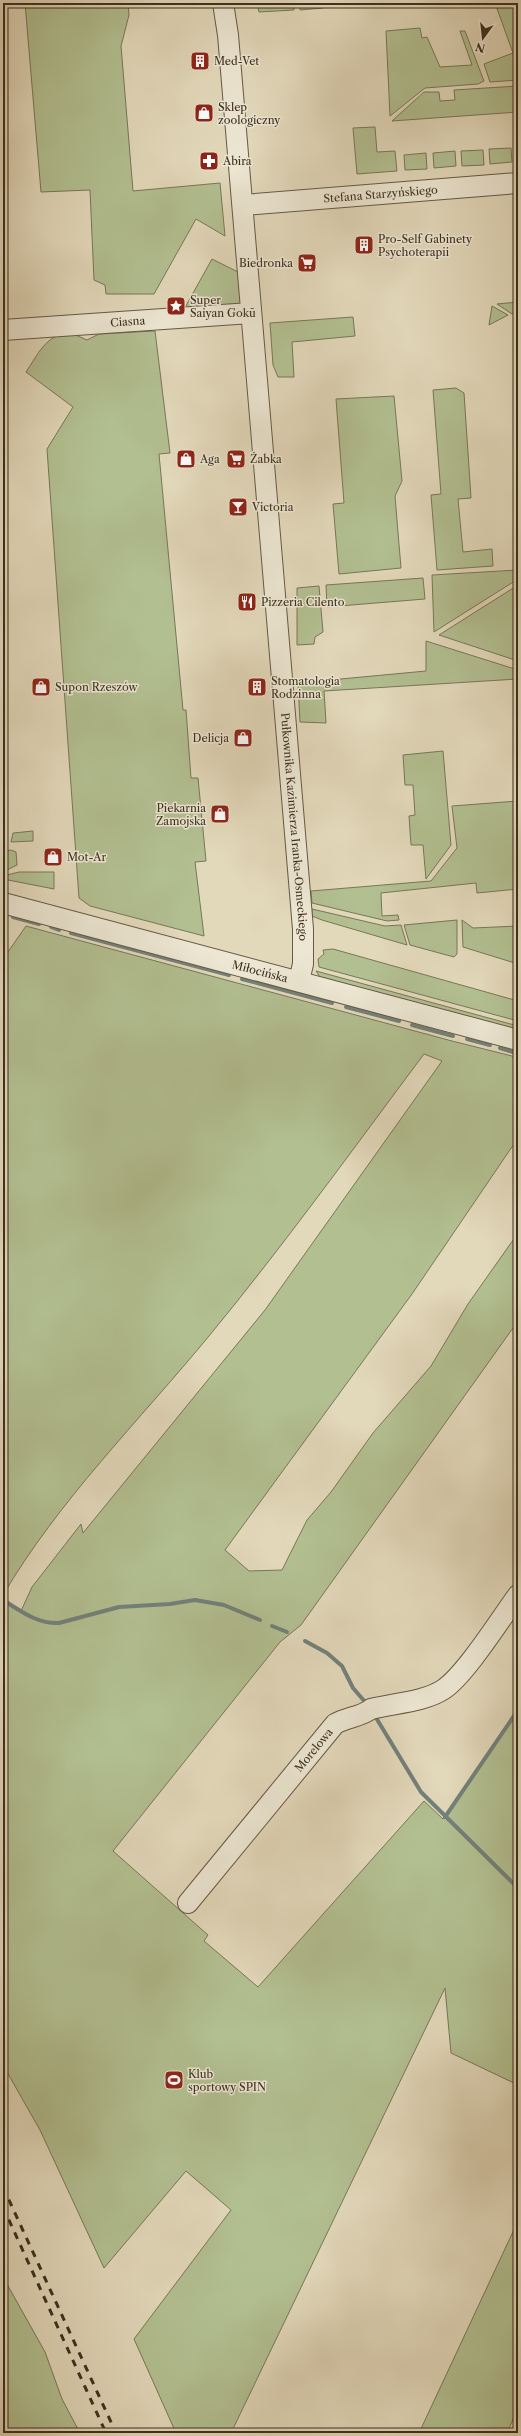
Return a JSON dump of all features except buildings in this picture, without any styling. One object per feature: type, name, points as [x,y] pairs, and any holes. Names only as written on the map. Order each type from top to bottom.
[{"type":"street","name":"Pułkownika Kazimierza Iranka-Osmeckiego","points":[[223,3],[228,35],[243,204],[303,929],[303,964],[300,982]]},
{"type":"street","name":"Stefana Starzyńskiego","points":[[243,204],[518,183]]},
{"type":"street","name":"Ciasna","points":[[3,330],[252,314]]},
{"type":"street","name":"Miłocińska","points":[[3,902],[518,1040]]},
{"type":"street","name":"Morelowa","points":[[188,1903],[335,1724],[345,1718],[364,1714],[371,1709],[427,1696],[445,1688],[478,1651],[518,1595]]},
{"type":"green space","points":[[25,3],[128,3],[129,15],[121,46],[133,191],[220,183],[225,236],[196,219],[154,294],[106,294],[105,285],[94,280],[90,190],[41,192]]},
{"type":"green space","points":[[257,3],[294,3],[294,10],[259,12]]},
{"type":"green space","points":[[300,3],[323,3],[323,8],[300,10]]},
{"type":"green space","points":[[495,3],[518,3],[518,80],[490,82],[484,64],[513,53]]},
{"type":"green space","points":[[420,28],[422,38],[427,37],[440,67],[472,65],[460,31],[465,31],[484,81],[478,84],[425,88],[390,116],[386,31]]},
{"type":"green space","points":[[518,86],[518,112],[392,121],[424,92],[439,92],[440,101],[455,100],[454,90]]},
{"type":"green space","points":[[375,127],[377,152],[395,151],[397,171],[357,174],[353,128]]},
{"type":"green space","points":[[511,148],[512,162],[490,164],[489,149]]},
{"type":"green space","points":[[483,150],[484,165],[462,166],[461,151]]},
{"type":"green space","points":[[455,151],[456,166],[434,168],[433,153]]},
{"type":"green space","points":[[426,153],[427,169],[405,170],[404,155]]},
{"type":"green space","points":[[212,259],[240,273],[243,299],[240,304],[182,313]]},
{"type":"green space","points":[[518,302],[518,311],[512,314],[497,304]]},
{"type":"green space","points":[[492,306],[508,315],[489,325]]},
{"type":"green space","points":[[353,317],[355,336],[292,342],[294,377],[278,377],[273,365],[270,323]]},
{"type":"green space","points":[[155,331],[170,453],[159,454],[183,710],[186,710],[191,778],[198,778],[206,861],[195,862],[204,936],[90,906],[79,898],[47,449],[73,407],[26,372],[44,346],[55,337],[62,334],[72,334],[87,340],[99,334]]},
{"type":"green space","points":[[456,388],[464,393],[471,498],[458,499],[463,552],[492,549],[493,566],[437,570],[431,495],[441,494],[433,390]]},
{"type":"green space","points":[[394,396],[402,481],[395,496],[401,568],[339,574],[333,504],[344,503],[336,399]]},
{"type":"green space","points":[[518,570],[518,579],[434,632],[432,575]]},
{"type":"green space","points":[[423,578],[425,599],[327,607],[326,585]]},
{"type":"green space","points":[[518,585],[518,661],[439,635]]},
{"type":"green space","points":[[319,586],[323,632],[315,637],[314,644],[297,645],[297,588]]},
{"type":"green space","points":[[426,641],[518,670],[518,679],[324,691],[326,723],[300,722],[298,683],[426,671]]},
{"type":"green space","points":[[443,751],[451,845],[426,879],[423,845],[411,845],[409,816],[415,815],[413,785],[405,785],[403,755]]},
{"type":"green space","points":[[518,801],[518,889],[477,893],[476,883],[381,893],[382,916],[398,915],[399,920],[387,921],[312,903],[311,891],[431,881],[457,848],[452,806]]},
{"type":"green space","points":[[33,831],[33,841],[11,842],[13,833]]},
{"type":"green space","points":[[11,850],[16,852],[17,865],[3,872],[6,851]]},
{"type":"green space","points":[[19,872],[54,872],[54,889],[3,879],[3,876]]},
{"type":"green space","points":[[312,909],[385,926],[401,925],[407,945],[322,920],[312,916]]},
{"type":"green space","points":[[457,920],[457,954],[454,957],[410,945],[404,925]]},
{"type":"green space","points":[[462,920],[473,928],[518,926],[518,964],[463,947]]},
{"type":"green space","points":[[26,926],[452,1041],[516,1057],[518,1050],[518,1138],[412,1294],[225,1550],[249,1571],[282,1570],[307,1520],[331,1492],[373,1433],[431,1366],[468,1304],[518,1233],[518,1321],[301,1625],[280,1642],[113,1851],[208,1935],[204,1941],[258,1987],[424,1801],[443,1819],[518,1708],[518,2085],[451,2053],[445,1988],[231,2433],[176,2433],[134,2339],[231,2210],[186,2171],[104,2268],[40,2130],[3,2065],[3,1600],[21,1611],[32,1587],[81,1524],[83,1533],[265,1310],[442,1061],[424,1054],[237,1302],[74,1494],[49,1526],[3,1595],[3,959]]},
{"type":"green space","points":[[333,949],[518,1001],[518,1021],[319,967],[318,959],[324,954],[323,950]]},
{"type":"green space","points":[[316,971],[518,1026],[518,1032],[320,977]]},
{"type":"green space","points":[[518,2221],[518,2408],[507,2433],[419,2433]]},
{"type":"green space","points":[[3,2277],[45,2352],[62,2399],[80,2433],[3,2433]]},
{"type":"waterway","points":[[13,917],[39,924]]},
{"type":"waterway","points":[[51,927],[59,930]]},
{"type":"waterway","points":[[71,933],[229,975]]},
{"type":"waterway","points":[[242,979],[332,1003]]},
{"type":"waterway","points":[[346,1007],[399,1021]]},
{"type":"waterway","points":[[412,1025],[453,1036]]},
{"type":"waterway","points":[[467,1039],[490,1045]]},
{"type":"waterway","points":[[500,1048],[516,1053]]},
{"type":"waterway","points":[[3,1600],[36,1619],[51,1623],[59,1623],[119,1607],[170,1604],[195,1600],[224,1605],[260,1620]]},
{"type":"waterway","points":[[272,1626],[287,1632]]},
{"type":"waterway","points":[[305,1641],[327,1653],[342,1666],[353,1688],[366,1703]]},
{"type":"waterway","points":[[445,1817],[518,1710]]},
{"type":"waterway","points":[[375,1716],[421,1792],[518,1888]]},
{"type":"railway","points":[[3,2187],[116,2433]]},
{"type":"railway","points":[[3,2207],[106,2433]]},
{"type":"place","name":"Med-Vet","points":[[200,61]]},
{"type":"place","name":"Sklep zoologiczny","points":[[204,113]]},
{"type":"place","name":"Abira","points":[[209,161]]},
{"type":"place","name":"Pro-Self Gabinety Psychoterapii","points":[[364,245]]},
{"type":"place","name":"Biedronka","points":[[307,263]]},
{"type":"place","name":"Super Saiyan Gokū","points":[[176,306]]},
{"type":"place","name":"Aga","points":[[186,459]]},
{"type":"place","name":"Żabka","points":[[236,459]]},
{"type":"place","name":"Victoria","points":[[238,507]]},
{"type":"place","name":"Pizzeria Cilento","points":[[247,602]]},
{"type":"place","name":"Supon Rzeszów","points":[[41,687]]},
{"type":"place","name":"Stomatologia Rodzinna","points":[[257,687]]},
{"type":"place","name":"Delicja","points":[[243,738]]},
{"type":"place","name":"Piekarnia Zamojska","points":[[220,814]]},
{"type":"place","name":"Mot-Ar","points":[[53,857]]},
{"type":"place","name":"Klub sportowy SPIN","points":[[174,2080]]}]
